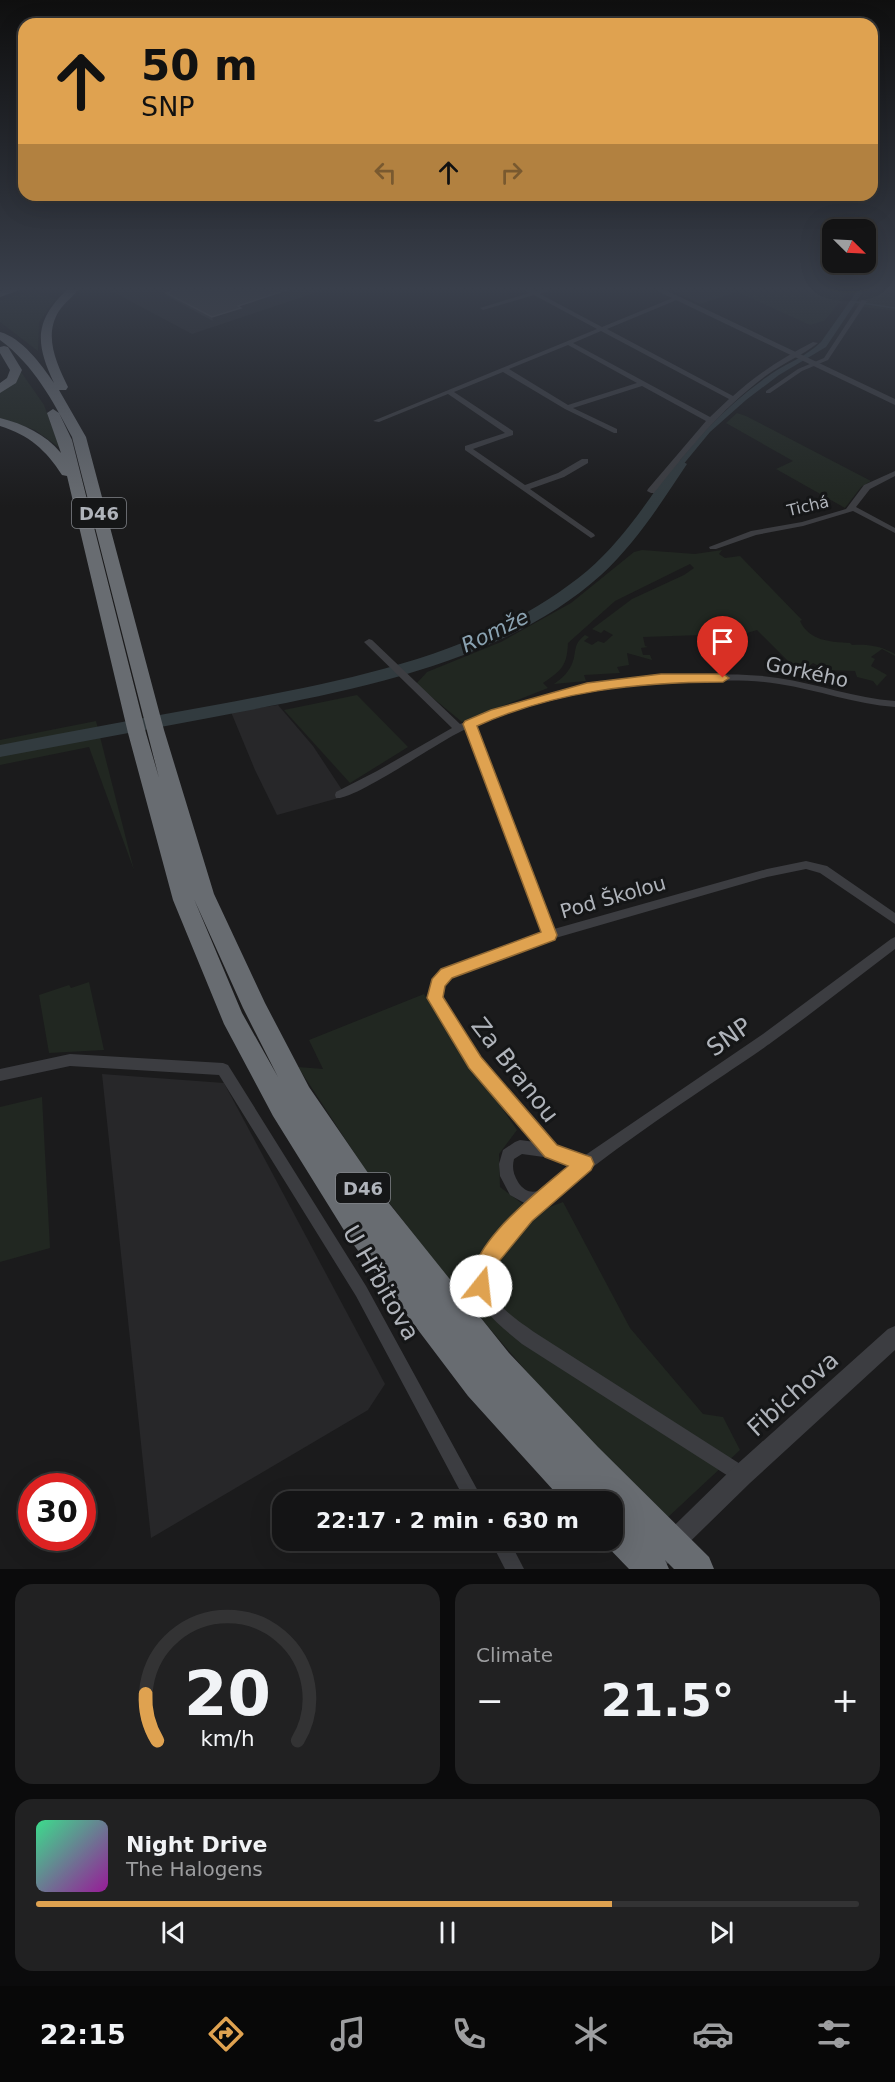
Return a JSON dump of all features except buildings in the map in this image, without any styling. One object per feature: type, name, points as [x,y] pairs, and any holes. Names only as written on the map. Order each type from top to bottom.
[{"type":"highway","points":[[0,389],[12,380],[16,370],[10,360]]},
{"type":"highway","name":"D46","points":[[16,360],[45,396],[65,440],[78,496],[144,724],[203,894],[255,1008],[300,1095],[378,1211],[499,1363],[586,1458],[697,1569]]},
{"type":"highway","name":"D46","points":[[27,360],[58,395],[79,437],[184,900],[232,1017],[282,1107],[360,1230],[479,1385],[576,1491]]},
{"type":"highway","points":[[49,360],[67,398],[79,437]]},
{"type":"highway","points":[[0,422],[44,441],[58,456],[78,496]]},
{"type":"highway","points":[[623,1539],[652,1569]]},
{"type":"street","points":[[377,421],[527,360]]},
{"type":"street","points":[[601,360],[710,420]]},
{"type":"street","points":[[661,360],[732,398]]},
{"type":"street","points":[[651,491],[710,420],[732,398],[785,360]]},
{"type":"street","points":[[808,360],[895,402]]},
{"type":"street","points":[[768,392],[800,370],[822,360]]},
{"type":"street","points":[[505,369],[567,408],[614,431]]},
{"type":"street","points":[[567,408],[643,383]]},
{"type":"street","points":[[449,392],[510,433],[468,448],[591,536]]},
{"type":"street","points":[[525,488],[561,475],[585,461]]},
{"type":"street","name":"Tichá","points":[[713,547],[754,533],[822,519],[853,508],[867,487],[895,473]]},
{"type":"street","points":[[853,508],[895,531]]},
{"type":"street","points":[[369,642],[402,674],[464,726],[550,935]]},
{"type":"street","name":"Gorkého","points":[[340,795],[370,781],[464,726],[495,713],[558,693],[618,682],[661,678],[777,680],[842,697],[895,705]]},
{"type":"street","name":"Pod Školou","points":[[438,983],[454,970],[550,935],[767,873],[806,865],[823,869],[895,919]]},
{"type":"street","name":"SNP","points":[[734,1483],[528,1338],[510,1323],[485,1295],[481,1286],[482,1274],[489,1258],[525,1215],[585,1164],[768,1038],[895,942]]},
{"type":"street","name":"Za Branou","points":[[438,983],[435,993],[436,1001],[475,1063],[551,1151]]},
{"type":"street","name":"U Hřbitova","points":[[0,1075],[70,1060],[224,1070],[361,1291],[470,1491]]},
{"type":"street","points":[[542,1199],[530,1199],[514,1190],[507,1176],[508,1155],[520,1147],[551,1151],[585,1164]]},
{"type":"street","name":"Fibichova","points":[[646,1569],[734,1483],[895,1336]]},
{"type":"street","points":[[505,1551],[515,1569]]},
{"type":"shaded area","points":[[794,360],[804,360],[779,375],[746,400],[710,432],[682,466],[669,487],[661,485],[685,454],[725,411],[771,374]]},
{"type":"shaded area","points":[[21,372],[44,405],[60,448],[35,430],[0,418],[0,392]]},
{"type":"shaded area","points":[[737,413],[871,481],[861,487],[845,508],[776,469],[793,461],[726,423]]},
{"type":"shaded area","points":[[642,550],[695,554],[722,550],[719,554],[725,558],[740,556],[802,620],[800,621],[809,633],[828,641],[874,646],[885,649],[895,654],[895,656],[882,649],[871,657],[875,659],[871,666],[887,675],[877,686],[873,681],[857,677],[855,671],[826,670],[813,663],[799,672],[757,630],[730,638],[733,641],[719,645],[717,642],[711,644],[702,635],[643,637],[645,646],[648,647],[641,648],[643,655],[650,655],[652,660],[627,653],[629,665],[617,667],[620,673],[584,675],[586,681],[554,684],[569,669],[576,646],[585,635],[589,637],[584,641],[592,645],[598,641],[604,643],[613,635],[604,630],[601,633],[592,629],[632,599],[684,575],[694,568],[690,564],[615,601],[568,643],[562,667],[543,683],[548,688],[462,722],[416,684],[427,672],[501,642],[571,603],[634,552]]},
{"type":"shaded area","points":[[357,695],[408,747],[350,783],[284,710]]},
{"type":"shaded area","points":[[278,705],[313,746],[346,796],[277,815],[231,712]]},
{"type":"shaded area","points":[[96,721],[134,870],[89,747],[0,765],[0,740]]},
{"type":"shaded area","points":[[89,982],[104,1050],[49,1053],[39,995],[69,985],[71,988]]},
{"type":"shaded area","points":[[424,994],[517,1130],[499,1154],[500,1187],[524,1205],[484,1256],[487,1273],[534,1213],[563,1202],[630,1328],[703,1414],[723,1417],[740,1450],[666,1519],[544,1392],[456,1289],[374,1183],[298,1067],[323,1069],[309,1040]]},
{"type":"shaded area","points":[[102,1074],[224,1083],[385,1384],[368,1410],[151,1538]]},
{"type":"shaded area","points":[[42,1097],[50,1248],[0,1262],[0,1107]]},
{"type":"waterway","name":"Romže","points":[[0,751],[316,691],[408,667],[454,652],[497,634],[539,611],[595,572],[635,529],[680,464]]},
{"type":"route","points":[[481,1286],[482,1274],[489,1258],[525,1215],[585,1164],[551,1151],[475,1063],[435,998],[441,978],[454,970],[550,935],[470,724],[495,713],[558,693],[587,687],[661,678],[723,678]]}]
